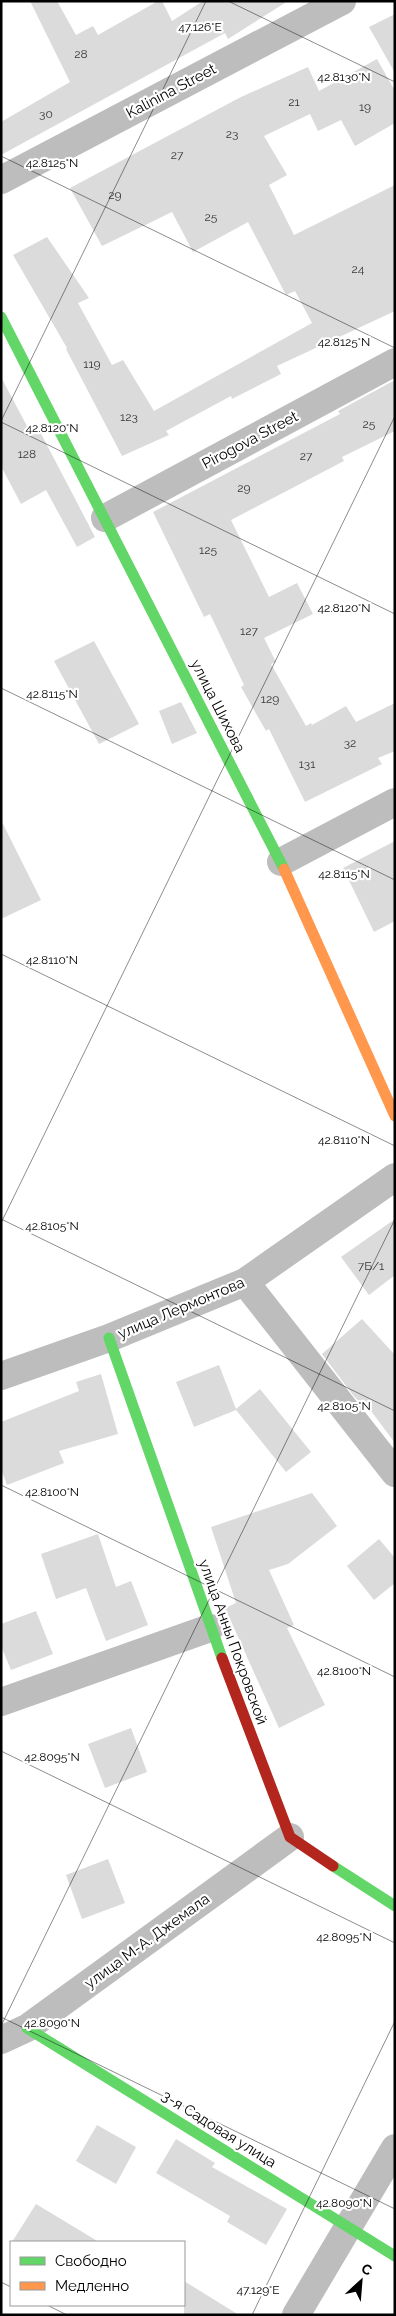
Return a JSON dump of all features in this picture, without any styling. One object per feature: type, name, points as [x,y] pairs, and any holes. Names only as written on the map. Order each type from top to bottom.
[{"type":"street","name":"Kalinina Street","points":[[1,180],[342,1]]},
{"type":"street","name":"улица Шихова","points":[[1,317],[281,862],[395,1116]]},
{"type":"street","name":"Pirogova Street","points":[[105,518],[395,362]]},
{"type":"street","points":[[281,862],[395,802]]},
{"type":"street","name":"улица Лермонтова","points":[[1,1376],[109,1338],[245,1282],[395,1177]]},
{"type":"street","points":[[245,1282],[395,1473]]},
{"type":"street","name":"улица Анны Покровской","points":[[109,1338],[210,1628],[290,1837]]},
{"type":"street","points":[[1,1702],[210,1628]]},
{"type":"street","points":[[290,1837],[395,1906]]},
{"type":"street","name":"улица М-А. Джемала","points":[[1,2040],[27,2028],[290,1837]]},
{"type":"street","name":"3-я Садовая улица","points":[[27,2028],[395,2256]]},
{"type":"street","points":[[296,2315],[395,2148]]},
{"type":"building","points":[[30,1],[57,1],[76,35],[93,26],[98,35],[158,1],[162,1],[172,21],[203,1],[288,1],[228,39],[225,33],[1,155],[1,122],[70,82]]},
{"type":"building","points":[[395,14],[395,73],[369,27]]},
{"type":"building","points":[[377,59],[395,91],[395,123],[355,146],[341,120],[318,131],[310,114],[264,136],[287,175],[269,185],[294,235],[395,185],[395,311],[277,366],[281,374],[232,399],[231,396],[166,431],[169,435],[122,456],[67,348],[13,255],[47,237],[89,298],[78,303],[112,365],[123,360],[154,411],[312,323],[295,291],[286,295],[248,222],[193,252],[172,212],[102,246],[70,188],[241,97],[308,67],[319,91]]},
{"type":"building","points":[[1,377],[28,428],[36,424],[95,537],[77,547],[46,490],[21,504],[1,466]]},
{"type":"building","points":[[395,380],[395,431],[342,457],[344,461],[231,520],[269,597],[297,583],[313,614],[264,638],[276,662],[271,664],[306,726],[311,723],[312,725],[346,706],[356,722],[395,703],[395,751],[378,758],[382,764],[305,802],[269,729],[266,731],[241,687],[244,685],[210,614],[204,617],[153,512],[340,414],[338,411]]},
{"type":"building","points":[[94,641],[139,724],[99,744],[54,661]]},
{"type":"building","points":[[181,702],[197,733],[172,744],[159,711]]},
{"type":"building","points":[[1,820],[41,900],[1,919]]},
{"type":"building","points":[[395,841],[395,921],[374,932],[343,868]]},
{"type":"building","points":[[395,1219],[395,1275],[369,1295],[341,1257]]},
{"type":"building","points":[[362,1319],[395,1355],[395,1443],[368,1407],[366,1409],[353,1395],[322,1354]]},
{"type":"building","points":[[219,1365],[236,1409],[260,1389],[311,1452],[286,1472],[236,1410],[194,1427],[176,1382]]},
{"type":"building","points":[[101,1374],[118,1434],[59,1451],[64,1463],[7,1485],[1,1469],[1,1422],[79,1391],[76,1382]]},
{"type":"building","points":[[312,1493],[337,1526],[288,1564],[269,1570],[294,1625],[287,1628],[325,1705],[279,1728],[225,1608],[236,1603],[211,1527]]},
{"type":"building","points":[[98,1534],[116,1587],[131,1581],[148,1625],[106,1641],[86,1588],[56,1599],[41,1554]]},
{"type":"building","points":[[379,1539],[395,1558],[395,1583],[374,1600],[347,1566]]},
{"type":"building","points":[[36,1611],[53,1654],[11,1670],[1,1646],[1,1624]]},
{"type":"building","points":[[131,1728],[147,1772],[105,1788],[88,1744]]},
{"type":"building","points":[[108,1859],[125,1903],[82,1919],[66,1875]]},
{"type":"building","points":[[97,2125],[136,2147],[116,2184],[76,2161]]},
{"type":"building","points":[[176,2139],[215,2163],[212,2167],[287,2209],[266,2245],[227,2222],[230,2216],[156,2173]]},
{"type":"building","points":[[36,2204],[97,2241],[13,2241]]},
{"type":"building","points":[[185,2282],[239,2315],[184,2315]]},
{"type":"traffic: fast","points":[[1,317],[284,869]]},
{"type":"traffic: fast","points":[[109,1338],[222,1658]]},
{"type":"traffic: fast","points":[[333,1866],[395,1906]]},
{"type":"traffic: fast","points":[[27,2028],[395,2256]]},
{"type":"traffic: slow","points":[[284,869],[395,1116]]},
{"type":"traffic: jam","points":[[222,1658],[290,1837],[333,1866]]}]
